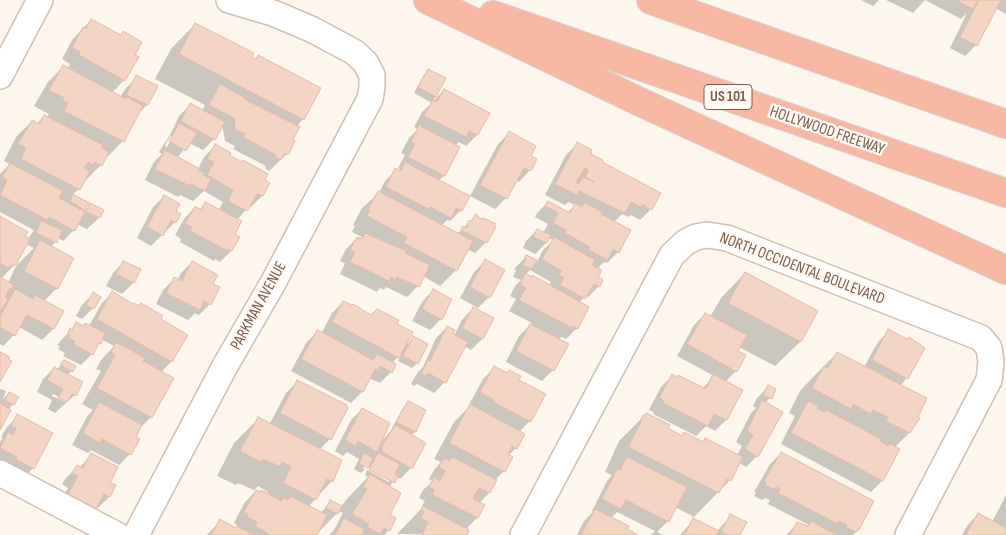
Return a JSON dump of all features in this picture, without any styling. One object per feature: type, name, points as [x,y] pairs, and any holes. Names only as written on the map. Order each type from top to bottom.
[{"type":"highway","points":[[428,0],[638,101],[1006,270]]},
{"type":"highway","name":"HOLLYWOOD FREEWAY","points":[[449,0],[1006,193]]},
{"type":"highway","points":[[651,0],[1006,124]]},
{"type":"street","points":[[0,76],[40,0]]},
{"type":"street","name":"PARKMAN AVENUE","points":[[136,535],[225,366],[273,283],[370,98],[372,87],[372,75],[365,62],[354,52],[311,29],[273,13],[229,0]]},
{"type":"street","name":"NORTH OCCIDENTAL BOULEVARD","points":[[523,535],[672,255],[686,242],[707,236],[727,238],[981,338],[989,348],[991,362],[989,380],[908,535]]},
{"type":"street","points":[[0,473],[117,535]]},
{"type":"building","points":[[956,0],[978,0],[973,9]]},
{"type":"building","points":[[979,0],[1001,0],[977,46],[960,37]]},
{"type":"building","points":[[91,19],[121,35],[123,31],[142,42],[135,55],[139,57],[125,81],[79,55],[80,52],[72,48],[83,27],[86,29]]},
{"type":"building","points":[[195,23],[254,53],[252,57],[256,59],[258,55],[321,88],[304,120],[179,54]]},
{"type":"building","points":[[63,65],[126,99],[127,97],[143,106],[124,142],[64,111],[68,103],[63,101],[64,98],[49,90]]},
{"type":"building","points":[[428,69],[446,78],[436,97],[418,87]]},
{"type":"building","points":[[136,75],[158,86],[148,105],[126,95]]},
{"type":"building","points":[[220,84],[244,99],[300,127],[293,140],[295,141],[289,154],[284,154],[281,160],[275,157],[276,155],[243,137],[245,134],[235,130],[234,118],[209,105]]},
{"type":"building","points":[[444,89],[490,113],[478,135],[469,131],[466,137],[424,116],[433,100],[437,102]]},
{"type":"building","points":[[190,103],[225,122],[215,140],[181,121]]},
{"type":"building","points":[[44,115],[103,145],[102,148],[109,152],[102,166],[95,162],[93,165],[88,162],[84,168],[90,171],[80,190],[21,159],[26,148],[18,144],[32,120],[39,124]]},
{"type":"building","points":[[179,123],[197,133],[186,151],[169,141]]},
{"type":"building","points":[[419,125],[460,147],[445,176],[408,157],[415,144],[411,142]]},
{"type":"building","points":[[509,131],[536,146],[531,156],[537,159],[531,171],[524,168],[507,199],[480,185]]},
{"type":"building","points":[[577,142],[592,150],[591,154],[603,160],[602,162],[661,193],[652,210],[642,204],[641,207],[631,202],[625,213],[579,191],[577,195],[555,184]],"holes":[[[585,168],[588,170],[585,177],[594,182],[583,177],[579,184],[576,182]]]},
{"type":"building","points":[[215,144],[242,162],[243,160],[268,174],[265,180],[270,183],[263,196],[257,194],[247,211],[228,201],[233,190],[207,175],[214,162],[207,159]]},
{"type":"building","points":[[165,150],[200,169],[198,172],[211,179],[205,191],[155,169]]},
{"type":"building","points":[[405,162],[470,196],[462,211],[456,208],[451,218],[386,187],[395,168],[401,171]]},
{"type":"building","points":[[10,163],[63,191],[59,198],[85,212],[75,231],[49,217],[47,220],[0,195],[7,180],[2,177]]},
{"type":"building","points":[[378,191],[473,241],[457,271],[404,243],[407,237],[367,216],[370,210],[368,209]]},
{"type":"building","points":[[73,194],[89,203],[84,210],[70,201]]},
{"type":"building","points":[[164,195],[180,204],[176,211],[181,214],[176,223],[171,220],[163,236],[147,227]]},
{"type":"building","points":[[548,201],[570,213],[575,203],[582,207],[584,202],[602,212],[601,214],[631,230],[619,253],[613,249],[608,260],[589,250],[590,247],[565,233],[566,230],[553,223],[558,213],[545,206]]},
{"type":"building","points":[[205,202],[242,221],[235,234],[240,237],[232,251],[226,250],[190,231],[192,227],[185,224],[195,206],[201,210]]},
{"type":"building","points":[[90,203],[104,210],[100,218],[86,212]]},
{"type":"building","points":[[476,214],[481,219],[484,218],[496,224],[487,243],[461,230],[463,226],[467,228],[469,220],[471,221]]},
{"type":"building","points":[[0,216],[28,232],[25,236],[30,239],[16,265],[9,268],[0,263]]},
{"type":"building","points":[[41,221],[62,230],[57,243],[36,233]]},
{"type":"building","points":[[537,229],[551,235],[547,243],[533,237]]},
{"type":"building","points":[[365,233],[406,251],[405,253],[430,265],[419,287],[397,277],[396,280],[391,277],[389,281],[350,262],[355,252],[350,250],[357,237],[362,239]]},
{"type":"building","points":[[554,237],[595,260],[592,265],[602,270],[598,277],[603,280],[600,287],[594,284],[585,299],[560,285],[564,278],[559,275],[561,271],[542,259]]},
{"type":"building","points":[[40,240],[74,258],[58,289],[24,271]]},
{"type":"building","points":[[526,255],[537,260],[532,269],[523,265]]},
{"type":"building","points":[[485,259],[505,270],[490,298],[470,287]]},
{"type":"building","points":[[123,261],[141,269],[134,283],[116,274]]},
{"type":"building","points":[[192,261],[218,275],[213,284],[220,287],[211,305],[204,301],[200,310],[166,293],[174,277],[182,281]]},
{"type":"building","points":[[745,272],[818,311],[801,342],[728,303]]},
{"type":"building","points":[[525,273],[532,277],[532,275],[589,307],[578,329],[572,326],[572,328],[519,300],[526,288],[520,285]]},
{"type":"building","points":[[0,277],[14,285],[5,297],[8,299],[0,312]]},
{"type":"building","points":[[15,289],[33,299],[35,295],[64,311],[54,329],[27,315],[15,336],[0,327],[0,317]]},
{"type":"building","points":[[433,289],[452,299],[442,320],[422,309]]},
{"type":"building","points":[[112,291],[133,304],[139,306],[141,303],[163,316],[161,319],[188,335],[172,362],[97,319]]},
{"type":"building","points":[[93,292],[101,297],[94,309],[86,305]]},
{"type":"building","points":[[343,301],[353,304],[371,315],[377,309],[399,320],[397,324],[413,332],[399,358],[332,322]]},
{"type":"building","points":[[473,307],[494,318],[483,339],[462,328]]},
{"type":"building","points":[[705,313],[747,335],[738,351],[746,355],[737,372],[687,344]]},
{"type":"building","points":[[76,322],[84,326],[85,323],[105,333],[101,344],[99,343],[93,355],[73,344],[75,341],[68,338],[70,328],[72,330]]},
{"type":"building","points":[[530,324],[569,344],[554,371],[516,351]]},
{"type":"building","points":[[447,326],[455,330],[453,334],[468,342],[446,383],[428,373],[426,376],[421,373],[428,360],[430,361]]},
{"type":"building","points":[[888,329],[907,339],[909,337],[925,348],[908,379],[872,360]]},
{"type":"building","points":[[317,330],[373,360],[377,354],[396,364],[392,373],[380,366],[378,370],[375,369],[363,392],[301,359]]},
{"type":"building","points":[[413,336],[428,344],[418,364],[403,356]]},
{"type":"building","points":[[116,342],[145,358],[143,361],[174,378],[152,418],[97,388],[115,355],[111,352]]},
{"type":"building","points":[[0,352],[10,357],[8,359],[12,361],[0,382]]},
{"type":"building","points":[[837,352],[927,398],[918,417],[920,418],[910,433],[886,421],[888,417],[873,410],[871,414],[853,404],[851,409],[812,388],[824,366],[828,368]]},
{"type":"building","points":[[64,360],[76,366],[73,372],[60,365]]},
{"type":"building","points":[[494,366],[507,373],[509,370],[521,376],[519,380],[546,394],[531,422],[493,402],[494,400],[480,392]]},
{"type":"building","points":[[54,367],[83,382],[76,396],[72,394],[67,402],[58,398],[63,389],[47,380]]},
{"type":"building","points":[[672,374],[677,377],[678,375],[706,389],[713,374],[743,390],[727,420],[714,414],[708,426],[663,403],[664,401],[659,398]]},
{"type":"building","points":[[297,380],[347,405],[348,408],[331,440],[280,413]]},
{"type":"building","points":[[768,385],[776,389],[772,399],[763,395]]},
{"type":"building","points":[[9,392],[19,397],[14,405],[5,400]]},
{"type":"building","points":[[762,400],[783,412],[758,457],[745,449],[753,435],[747,431]]},
{"type":"building","points":[[408,401],[426,410],[416,432],[396,422]]},
{"type":"building","points":[[808,401],[818,406],[817,409],[825,412],[826,410],[881,439],[880,441],[888,446],[889,443],[900,449],[883,481],[791,433]]},
{"type":"building","points":[[99,402],[142,425],[136,437],[140,439],[131,455],[102,439],[100,443],[83,433]]},
{"type":"building","points":[[0,403],[11,410],[0,430]]},
{"type":"building","points":[[470,404],[525,434],[517,449],[512,446],[508,454],[513,457],[505,472],[449,443]]},
{"type":"building","points":[[362,408],[390,423],[377,452],[358,441],[355,446],[345,440]]},
{"type":"building","points":[[646,413],[670,425],[668,428],[682,436],[684,432],[703,442],[705,438],[743,457],[731,481],[727,479],[719,493],[628,447],[643,415],[645,416]]},
{"type":"building","points":[[17,414],[53,433],[34,469],[0,448],[8,432],[13,435],[16,428],[11,426]]},
{"type":"building","points":[[258,417],[342,460],[333,482],[327,479],[316,500],[283,483],[291,467],[288,465],[282,462],[280,466],[263,459],[261,462],[240,451]]},
{"type":"building","points":[[395,425],[426,443],[412,469],[381,451]]},
{"type":"building","points":[[781,452],[874,501],[859,530],[856,532],[839,521],[838,524],[778,493],[780,489],[776,487],[775,490],[765,485],[766,482],[764,481]]},
{"type":"building","points":[[91,453],[118,467],[110,483],[116,485],[110,497],[104,494],[96,509],[68,495],[78,476],[72,473],[77,465],[83,468]]},
{"type":"building","points":[[364,453],[373,458],[368,468],[359,464]]},
{"type":"building","points":[[378,453],[400,464],[395,474],[398,476],[395,483],[369,470]]},
{"type":"building","points":[[452,457],[497,480],[490,493],[479,488],[473,499],[485,505],[478,518],[432,495],[435,490],[429,487],[434,477],[440,481],[445,471],[439,467],[444,458],[450,461]]},
{"type":"building","points":[[627,457],[687,487],[669,522],[626,500],[621,509],[602,499],[617,469],[620,470]]},
{"type":"building","points":[[370,474],[401,493],[390,515],[396,518],[390,531],[384,528],[380,534],[367,527],[369,524],[352,514],[367,489],[363,487]]},
{"type":"building","points":[[256,490],[260,492],[261,490],[282,501],[283,497],[288,500],[290,496],[327,515],[317,535],[271,535],[255,526],[257,522],[247,517],[248,514],[244,512]]},
{"type":"building","points":[[330,500],[342,506],[338,514],[326,508]]},
{"type":"building","points":[[423,506],[469,530],[467,535],[422,535],[428,522],[421,518],[424,511],[421,510]]},
{"type":"building","points":[[595,509],[629,526],[627,529],[638,535],[581,535]]},
{"type":"building","points":[[978,513],[1006,528],[1006,535],[966,535]]},
{"type":"building","points":[[730,514],[747,522],[740,535],[728,535],[721,532]]},
{"type":"building","points":[[344,518],[364,529],[361,535],[335,535]]},
{"type":"building","points":[[693,518],[719,531],[717,535],[685,535]]},
{"type":"building","points":[[220,519],[236,528],[237,526],[254,535],[211,535]]},
{"type":"building","points":[[811,521],[836,535],[790,535],[797,522],[808,526]]}]
